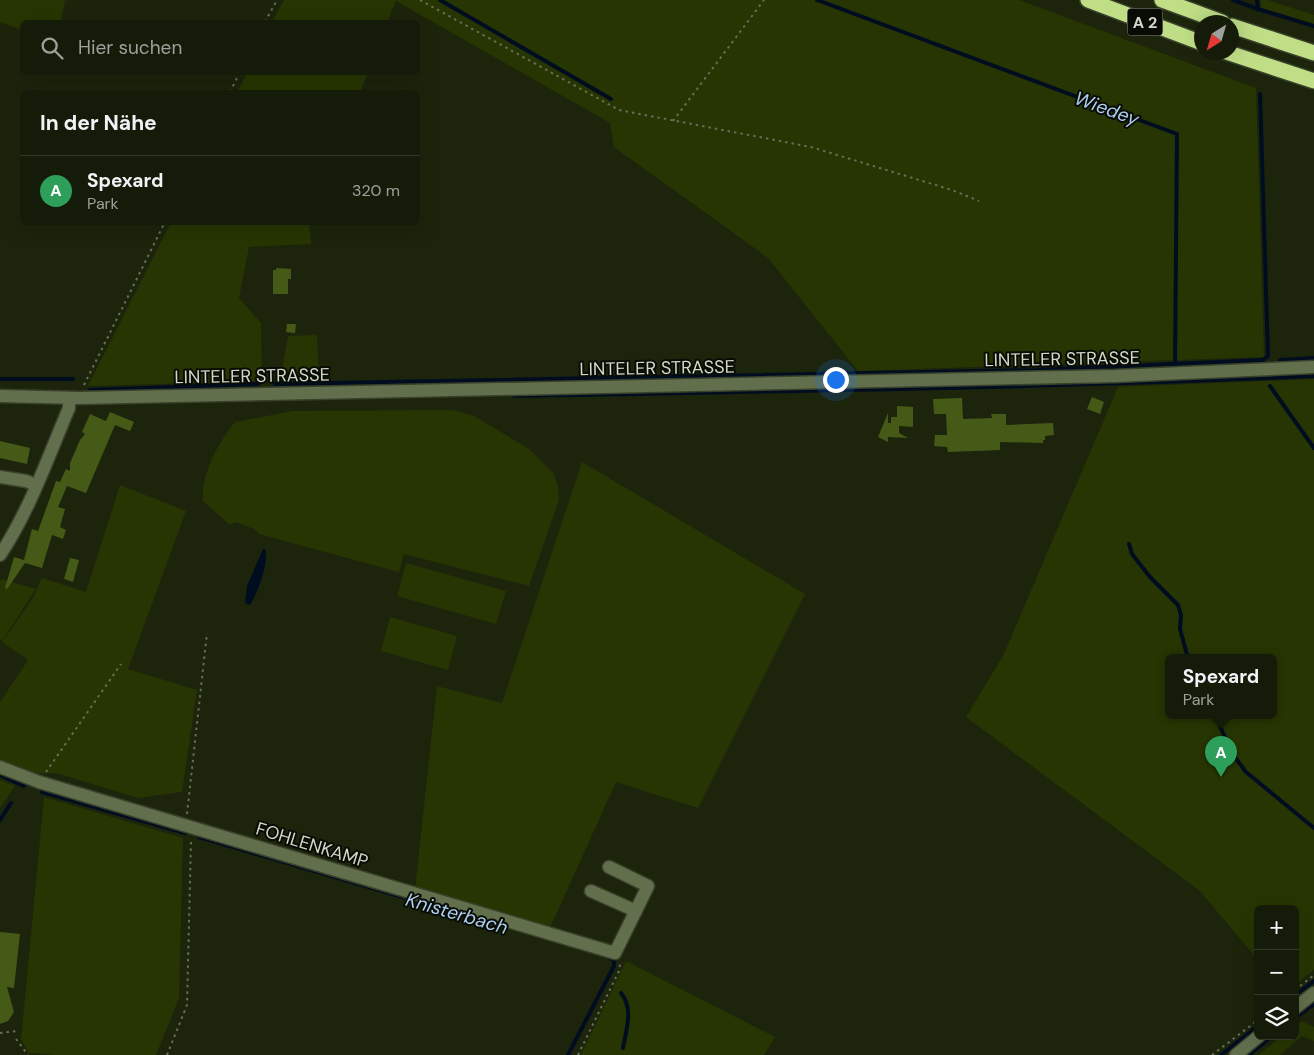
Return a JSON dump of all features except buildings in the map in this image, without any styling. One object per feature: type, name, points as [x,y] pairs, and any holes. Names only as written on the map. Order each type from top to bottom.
[{"type":"highway","name":"A 2","points":[[1088,0],[1194,40]]},
{"type":"highway","name":"A 2","points":[[1162,0],[1203,15]]},
{"type":"highway","points":[[1239,28],[1314,53]]},
{"type":"highway","points":[[1239,56],[1314,81]]},
{"type":"street","name":"LINTELER STRASSE","points":[[0,396],[85,398],[1116,376],[1314,367]]},
{"type":"street","points":[[0,555],[5,538],[36,485],[69,408],[69,398]]},
{"type":"street","points":[[0,477],[26,481],[36,485]]},
{"type":"street","name":"FOHLENKAMP","points":[[0,767],[39,782],[615,953]]},
{"type":"street","points":[[609,866],[648,886],[615,953]]},
{"type":"street","points":[[591,891],[636,911]]},
{"type":"street","points":[[1299,1005],[1314,993]]},
{"type":"street","points":[[1236,1055],[1254,1040]]},
{"type":"path","points":[[266,20],[277,0]]},
{"type":"path","points":[[420,0],[619,110],[811,147],[952,190],[979,201]]},
{"type":"path","points":[[673,120],[764,0]]},
{"type":"path","points":[[231,90],[238,75]]},
{"type":"path","points":[[85,398],[84,386],[164,225]]},
{"type":"path","points":[[167,1055],[187,1005],[189,827],[207,633]]},
{"type":"path","points":[[39,782],[121,664]]},
{"type":"path","points":[[578,1055],[619,971],[620,962],[615,953]]},
{"type":"path","points":[[1299,987],[1314,975]]},
{"type":"path","points":[[1212,1055],[1254,1023]]},
{"type":"path","points":[[0,1033],[17,1031]]},
{"type":"path","points":[[16,1039],[28,1055]]},
{"type":"green space","points":[[0,0],[65,0],[61,20],[20,20],[20,29],[0,22]]},
{"type":"green space","points":[[284,0],[1019,0],[1256,88],[1264,357],[858,371],[768,258],[614,147],[610,123],[396,1],[388,20],[273,20]]},
{"type":"green space","points":[[1261,0],[1268,0],[1314,15],[1314,24],[1261,8]]},
{"type":"green space","points":[[246,75],[367,75],[361,90],[238,90]]},
{"type":"green space","points":[[169,225],[309,225],[311,244],[249,247],[239,298],[261,323],[262,381],[88,386]]},
{"type":"green space","points":[[317,335],[319,380],[280,381],[288,336]]},
{"type":"green space","points":[[1314,379],[1314,970],[1299,982],[1299,905],[1254,905],[1254,955],[1200,891],[966,717],[1004,654],[1118,387]]},
{"type":"green space","points":[[452,410],[474,416],[529,449],[553,473],[558,485],[559,500],[529,586],[404,554],[399,572],[259,534],[254,529],[236,522],[230,525],[203,501],[205,480],[212,459],[235,422],[293,411]]},
{"type":"green space","points":[[582,462],[805,594],[698,808],[616,782],[549,930],[415,890],[437,686],[502,703]]},
{"type":"green space","points":[[120,485],[186,511],[128,669],[197,690],[182,792],[138,798],[56,773],[30,774],[0,760],[0,702],[28,660],[2,642],[33,598],[42,578],[86,592]]},
{"type":"green space","points":[[406,563],[506,591],[496,624],[397,596]]},
{"type":"green space","points":[[2,579],[36,589],[2,641],[0,639],[0,582]]},
{"type":"green space","points":[[390,617],[457,636],[448,670],[381,651]]},
{"type":"green space","points":[[0,780],[15,786],[0,808]]},
{"type":"green space","points":[[44,797],[183,838],[179,998],[156,1055],[56,1055],[29,1053],[21,1040]]},
{"type":"green space","points":[[626,961],[775,1037],[764,1055],[581,1055]]},
{"type":"green space","points":[[1302,1021],[1314,1027],[1314,1041],[1302,1036],[1299,1039],[1299,1023]]},
{"type":"green space","points":[[1277,1040],[1297,1040],[1280,1055],[1258,1055]]},
{"type":"water","points":[[263,549],[265,549],[266,561],[259,586],[250,605],[245,602],[247,586]]},
{"type":"waterway","points":[[440,0],[611,99]]},
{"type":"waterway","name":"Wiedey","points":[[817,0],[1177,134],[1175,365]]},
{"type":"waterway","points":[[1233,0],[1314,26]]},
{"type":"waterway","points":[[1257,0],[1258,10]]},
{"type":"waterway","points":[[275,384],[1037,370],[1263,360],[1268,356],[1260,94]]},
{"type":"waterway","points":[[1280,360],[1314,358]]},
{"type":"waterway","points":[[514,396],[814,391],[1314,376]]},
{"type":"waterway","points":[[0,379],[73,379]]},
{"type":"waterway","points":[[90,390],[258,384]]},
{"type":"waterway","points":[[1270,386],[1314,448]]},
{"type":"waterway","points":[[1129,544],[1132,554],[1150,577],[1178,605],[1181,615],[1180,629],[1187,654]]},
{"type":"waterway","points":[[1216,719],[1234,756],[1246,772],[1314,828]]},
{"type":"waterway","name":"Knisterbach","points":[[0,775],[24,786]]},
{"type":"waterway","name":"Knisterbach","points":[[42,792],[185,833]]},
{"type":"waterway","points":[[0,820],[11,803]]},
{"type":"waterway","name":"Knisterbach","points":[[199,837],[477,919]]},
{"type":"waterway","name":"Knisterbach","points":[[568,1055],[614,966],[614,960],[606,956]]},
{"type":"waterway","points":[[1296,995],[1314,981]]},
{"type":"waterway","points":[[621,993],[625,999],[628,1013],[623,1048]]},
{"type":"waterway","points":[[1299,1015],[1314,1004]]},
{"type":"waterway","points":[[1221,1055],[1254,1029]]},
{"type":"waterway","points":[[1249,1055],[1267,1040]]},
{"type":"place","name":"Spexard","points":[[1221,777]]}]
